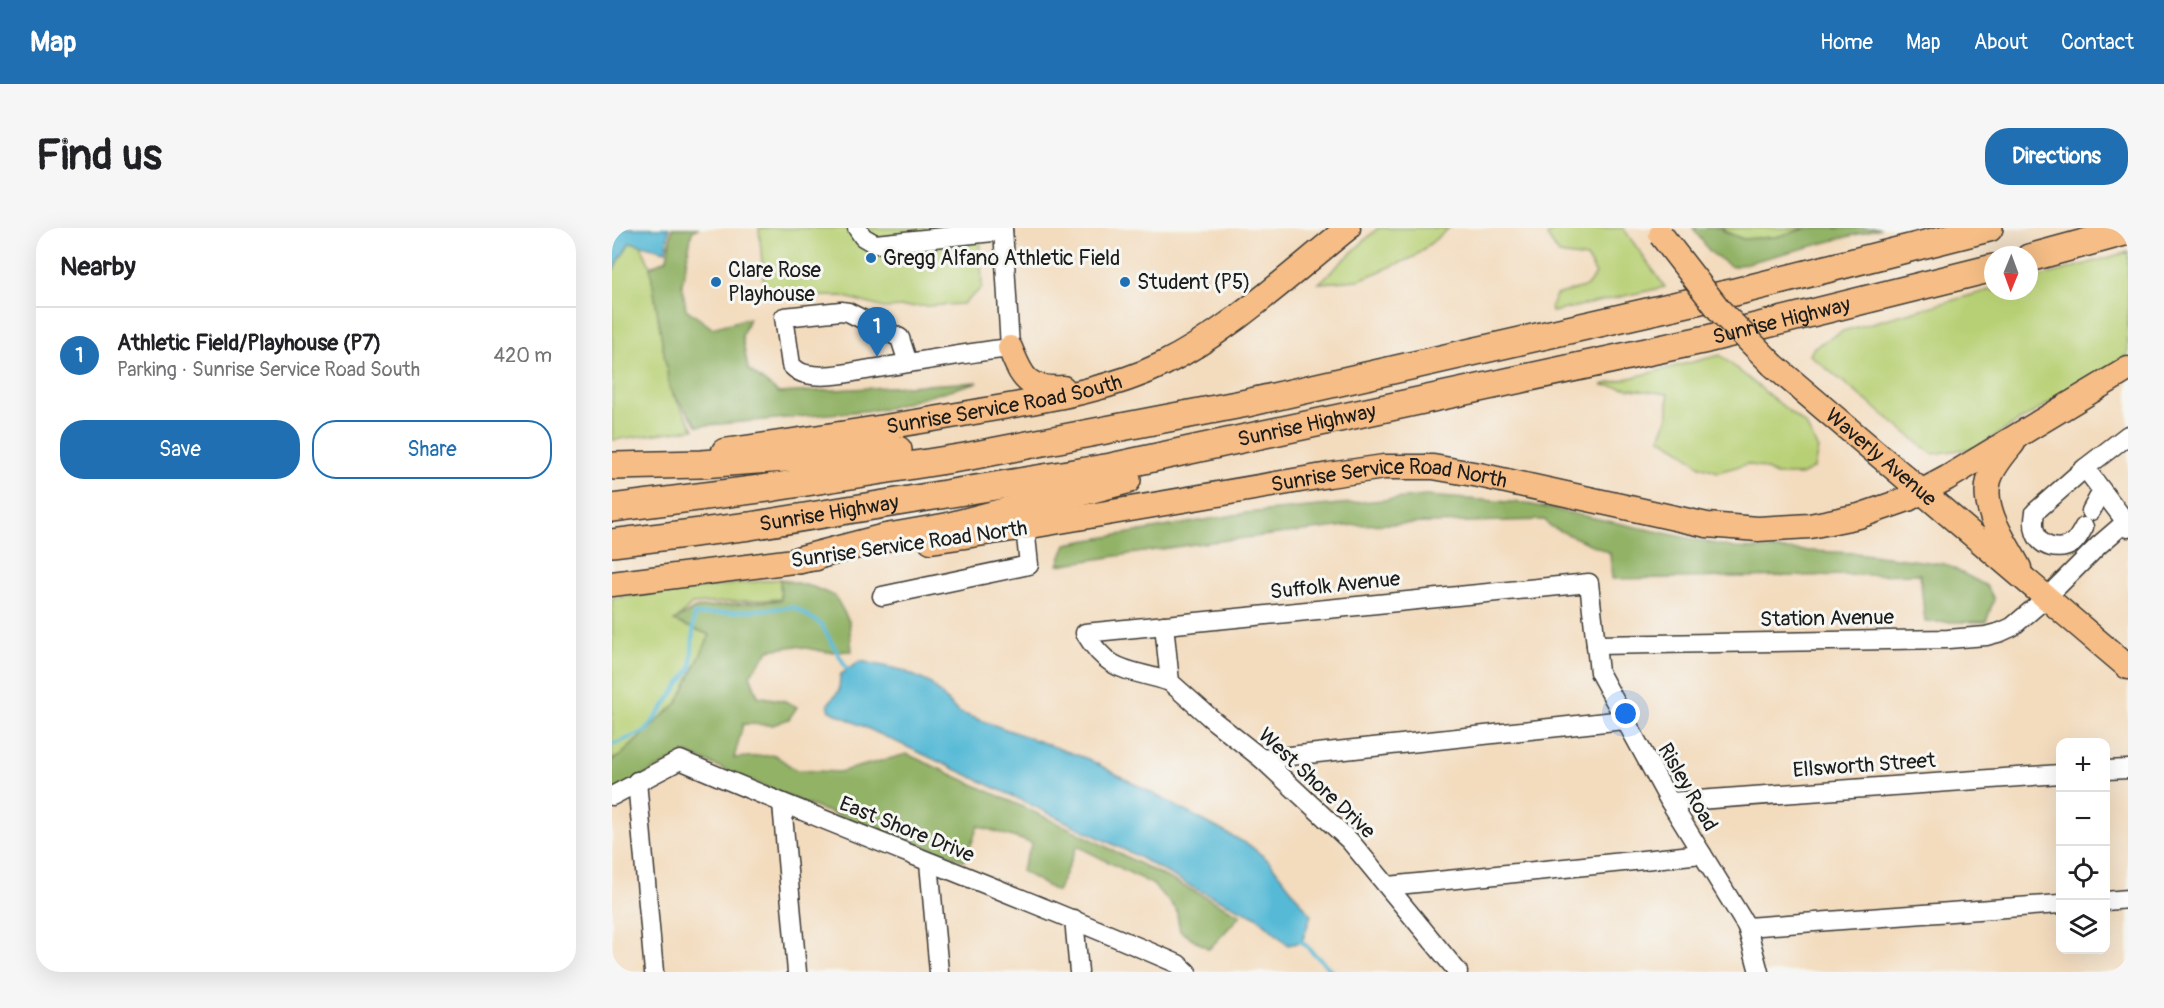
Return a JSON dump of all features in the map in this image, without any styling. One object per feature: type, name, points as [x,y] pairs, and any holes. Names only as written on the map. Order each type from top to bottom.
[{"type":"highway","name":"Sunrise Highway","points":[[612,508],[765,488],[1060,440],[1352,381],[1727,294],[1989,228]]},
{"type":"highway","points":[[2038,256],[2128,231]]},
{"type":"highway","name":"Sunrise Highway","points":[[612,543],[750,526],[1111,467],[1707,339],[1984,270]]},
{"type":"highway","points":[[799,560],[883,538],[946,527],[1158,472],[1355,415]]},
{"type":"highway","points":[[613,466],[701,465],[867,454],[933,447],[1060,440]]},
{"type":"main road","name":"Sunrise Service Road South","points":[[613,466],[746,448],[999,407],[1107,386],[1160,365],[1203,341],[1239,316],[1348,228]]},
{"type":"main road","name":"Waverly Avenue","points":[[1658,232],[1702,289],[1745,338],[1920,492],[2128,667]]},
{"type":"main road","points":[[1010,348],[1019,370],[1034,386],[1050,389],[1107,386]]},
{"type":"main road","points":[[999,407],[1008,383],[1010,348]]},
{"type":"main road","name":"Sunrise Service Road North","points":[[612,584],[1025,527],[1384,467],[1433,467],[1457,470],[1679,520],[1731,528],[1782,529],[1833,522],[1894,505],[1920,492],[2128,369]]},
{"type":"main road","points":[[2020,434],[1996,466],[1989,481],[1988,502],[1995,521],[2026,581]]},
{"type":"street","points":[[857,228],[863,237],[875,244],[1003,229],[1010,348],[908,363],[826,375],[806,374],[791,365],[784,317],[848,312],[900,338],[908,363]]},
{"type":"street","points":[[2102,491],[2076,541],[2065,548],[2058,549],[2038,539],[2034,531],[2035,512],[2085,468],[2128,435]]},
{"type":"street","points":[[2085,468],[2127,524]]},
{"type":"street","name":"Station Avenue","points":[[1596,645],[1975,637],[2001,632],[2012,627],[2046,598],[2099,545],[2127,524]]},
{"type":"street","points":[[882,596],[1029,565],[1025,527]]},
{"type":"street","name":"Suffolk Avenue","points":[[1170,682],[1150,675],[1127,671],[1109,662],[1095,651],[1085,633],[1589,584]]},
{"type":"street","name":"Risley Road","points":[[1589,584],[1599,672],[1670,802],[1747,927],[1759,972]]},
{"type":"street","points":[[1164,624],[1170,682]]},
{"type":"street","name":"West Shore Drive","points":[[1170,682],[1262,759],[1350,841],[1458,972]]},
{"type":"street","points":[[1262,759],[1624,720]]},
{"type":"street","name":"East Shore Drive","points":[[612,796],[680,760],[782,804],[1074,919],[1178,964],[1186,972]]},
{"type":"street","points":[[2110,770],[2128,769]]},
{"type":"street","name":"Ellsworth Street","points":[[1670,802],[2056,774]]},
{"type":"street","points":[[637,781],[654,972]]},
{"type":"street","points":[[782,804],[797,972]]},
{"type":"street","points":[[1388,886],[1702,854]]},
{"type":"street","points":[[929,863],[939,972]]},
{"type":"street","points":[[2110,900],[2128,899]]},
{"type":"street","points":[[1747,927],[2056,904]]},
{"type":"street","points":[[1074,919],[1079,972]]},
{"type":"green space","points":[[672,228],[698,228],[692,232],[682,284],[686,309],[712,328],[749,318],[742,336],[748,369],[779,393],[978,382],[884,409],[698,426],[670,390],[650,267],[667,259]]},
{"type":"green space","name":"Gregg Alfano Athletic Field","points":[[759,228],[980,228],[982,288],[963,304],[884,308],[842,296],[765,297]]},
{"type":"green space","points":[[1378,228],[1449,228],[1414,257],[1359,280],[1319,283]]},
{"type":"green space","points":[[1556,228],[1623,228],[1665,287],[1552,312],[1551,306],[1556,295],[1587,286],[1596,274],[1587,258],[1559,254],[1547,236]]},
{"type":"green space","points":[[1693,228],[1722,228],[1724,232],[1743,239],[1776,237],[1807,228],[1881,228],[1732,267],[1710,252]]},
{"type":"green space","points":[[1722,228],[1807,228],[1776,237],[1743,239]]},
{"type":"green space","points":[[630,242],[641,245],[650,267],[670,390],[694,429],[612,440],[612,272]]},
{"type":"green space","points":[[2128,252],[2128,355],[1975,448],[1932,454],[1810,355],[1814,347],[1843,331],[1984,292],[1984,300],[2038,300],[2038,277]]},
{"type":"green space","points":[[1720,355],[1806,425],[1818,449],[1814,468],[1801,475],[1776,475],[1761,467],[1747,464],[1718,472],[1700,466],[1682,451],[1660,438],[1668,417],[1668,394],[1602,385]]},
{"type":"green space","points":[[1426,496],[1523,503],[1735,548],[1855,553],[1945,564],[1987,586],[1994,599],[1986,622],[1925,622],[1920,574],[1612,579],[1610,553],[1549,526],[1545,520],[1355,525],[1195,544],[1058,565],[1066,544],[1246,513]]},
{"type":"green space","points":[[780,579],[781,599],[692,604],[675,621],[710,635],[678,702],[620,756],[612,760],[612,598]]},
{"type":"green space","points":[[780,579],[813,587],[835,596],[849,621],[852,651],[827,652],[796,646],[769,650],[750,675],[758,696],[785,701],[797,707],[789,719],[773,725],[743,724],[734,758],[775,755],[796,770],[839,772],[907,754],[1073,830],[1241,915],[1209,949],[1180,931],[1176,909],[1152,884],[1077,846],[1057,892],[1021,871],[1032,843],[978,826],[965,861],[806,804],[686,753],[612,792],[612,760],[620,756],[678,702],[710,635],[674,621],[695,608],[781,600]]},
{"type":"water","points":[[612,228],[669,228],[666,251],[630,242],[612,272]]},
{"type":"water","points":[[860,661],[902,670],[930,683],[958,712],[1088,759],[1249,845],[1269,861],[1311,915],[1302,942],[1288,945],[1257,917],[1194,888],[1137,856],[1017,798],[830,711],[828,704],[839,691],[840,675]]},
{"type":"waterway","points":[[612,745],[646,731],[691,668],[694,615],[794,607],[821,624],[847,669],[851,672]]},
{"type":"waterway","points":[[1299,939],[1333,972]]},
{"type":"place","name":"Gregg Alfano Athletic Field","points":[[871,258]]},
{"type":"place","name":"Clare Rose Playhouse","points":[[716,282]]},
{"type":"place","name":"Student (P5)","points":[[1125,282]]},
{"type":"place","name":"Athletic Field/Playhouse (P7)","points":[[877,357]]}]
